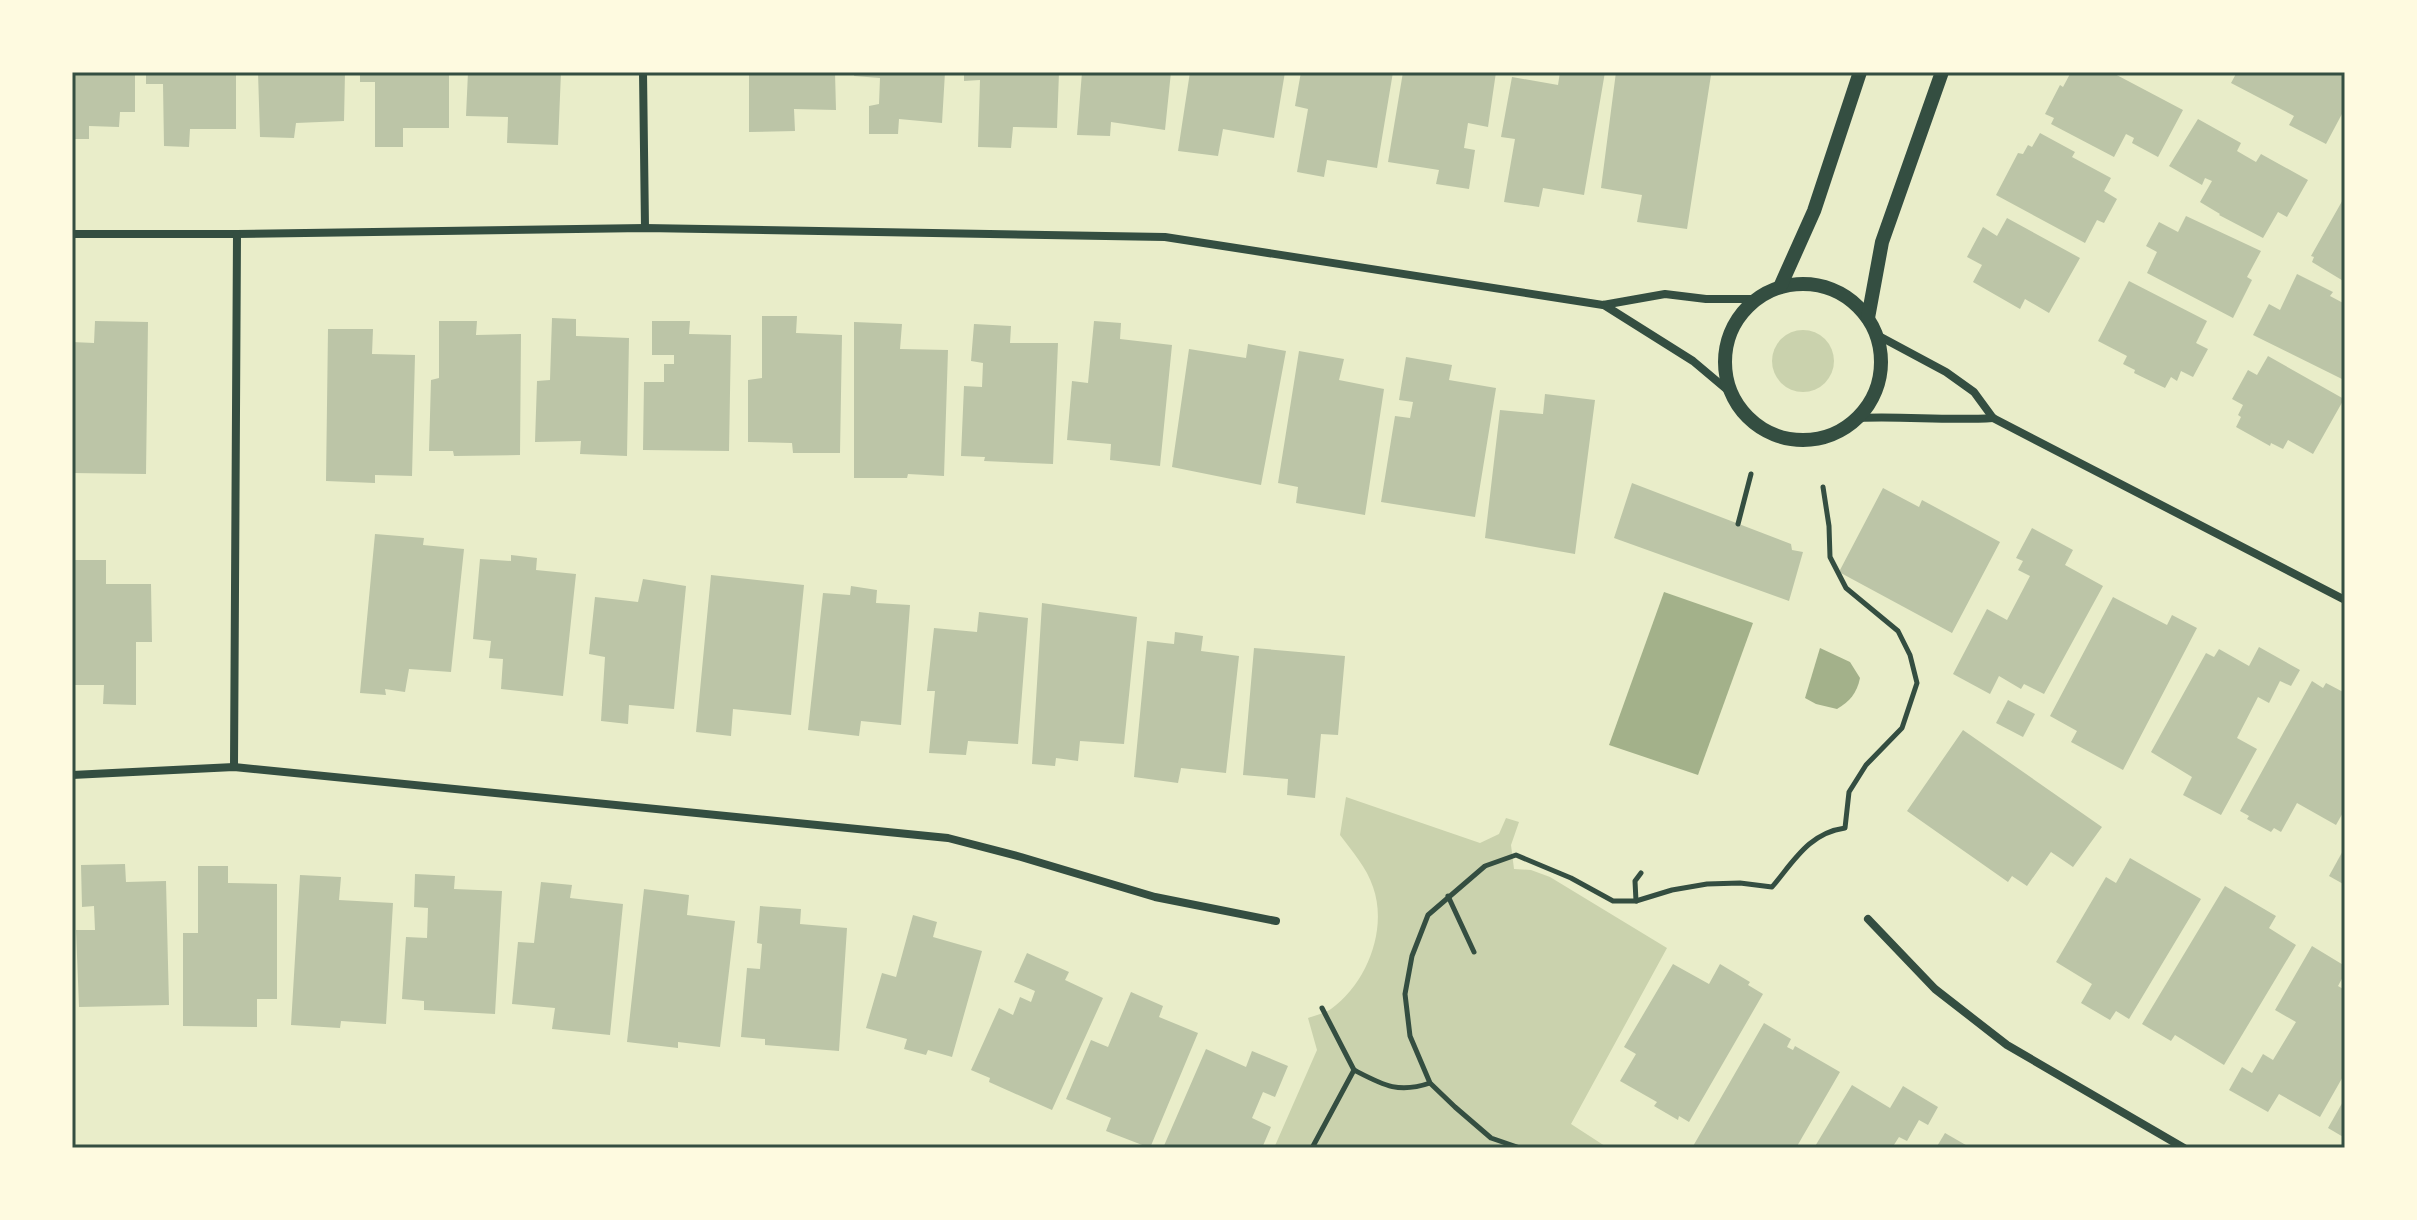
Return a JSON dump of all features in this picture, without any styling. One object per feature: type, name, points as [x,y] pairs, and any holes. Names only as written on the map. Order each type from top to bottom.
[{"type":"street","points":[[643,72],[645,228]]},
{"type":"street","points":[[1780,287],[1814,211],[1860,72]]},
{"type":"street","points":[[1868,318],[1882,242],[1942,72]]},
{"type":"street","points":[[72,234],[645,228],[1165,237],[1603,305],[1665,294],[1706,299],[1755,299]]},
{"type":"street","points":[[234,767],[237,234]]},
{"type":"street","points":[[1804,284],[1829,288],[1851,300],[1868,318],[1877,335],[1882,371],[1874,397],[1859,418],[1839,433],[1814,441],[1788,440],[1764,431],[1745,415],[1731,393],[1724,368],[1725,342],[1738,318],[1755,299],[1780,287],[1804,284]]},
{"type":"street","points":[[1603,305],[1693,361],[1731,393]]},
{"type":"street","points":[[1877,335],[1965,385],[1993,418],[2345,600]]},
{"type":"street","points":[[1859,418],[1955,421],[1993,418]]},
{"type":"street","points":[[72,775],[234,767],[948,838],[1155,897],[1276,921]]},
{"type":"street","points":[[1868,919],[1935,989],[2007,1045],[2184,1148]]},
{"type":"path","points":[[1738,524],[1751,474]]},
{"type":"path","points":[[1520,1148],[1491,1138],[1430,1083],[1410,1036],[1405,994],[1412,956],[1428,915],[1485,866],[1516,855],[1571,878],[1613,901],[1636,901],[1707,884],[1740,883],[1772,887],[1809,842],[1832,830],[1845,828],[1849,792],[1866,765],[1902,728],[1917,683],[1910,655],[1898,631],[1846,588],[1830,557],[1823,487]]},
{"type":"path","points":[[1636,901],[1635,881],[1641,873]]},
{"type":"path","points":[[1448,896],[1474,952]]},
{"type":"path","points":[[1322,1008],[1354,1070],[1397,1088],[1412,1089],[1430,1083]]},
{"type":"path","points":[[1312,1148],[1354,1070]]},
{"type":"shaded area","points":[[1803,330],[1825,339],[1834,361],[1825,383],[1803,392],[1781,383],[1772,361],[1781,339]]},
{"type":"shaded area","points":[[1664,592],[1753,623],[1698,775],[1609,745]]},
{"type":"shaded area","points":[[1820,648],[1850,662],[1860,678],[1852,696],[1837,709],[1805,698]]},
{"type":"shaded area","points":[[1346,797],[1480,843],[1499,834],[1506,818],[1519,822],[1511,845],[1514,869],[1531,870],[1550,877],[1667,948],[1571,1124],[1608,1148],[1274,1148],[1317,1050],[1308,1018],[1331,1009],[1355,985],[1376,937],[1377,903],[1373,887],[1363,866],[1340,835]]},
{"type":"building","points":[[72,72],[135,72],[135,112],[120,112],[119,127],[89,126],[89,139],[72,139]]},
{"type":"building","points":[[146,72],[236,72],[236,129],[190,129],[189,147],[164,146],[163,84],[146,84]]},
{"type":"building","points":[[258,72],[345,72],[344,121],[296,123],[294,138],[260,137]]},
{"type":"building","points":[[360,72],[449,72],[449,128],[403,128],[403,147],[375,147],[375,82],[360,82]]},
{"type":"building","points":[[468,72],[561,72],[558,145],[507,143],[508,117],[466,116]]},
{"type":"building","points":[[749,72],[835,72],[836,110],[794,109],[795,131],[749,132]]},
{"type":"building","points":[[855,72],[945,72],[942,123],[899,119],[898,134],[869,134],[869,106],[879,104],[880,78],[854,76]]},
{"type":"building","points":[[964,72],[1059,72],[1057,128],[1013,127],[1011,148],[978,147],[980,80],[964,81]]},
{"type":"building","points":[[1082,72],[1171,72],[1165,130],[1111,122],[1110,136],[1077,135]]},
{"type":"building","points":[[1190,72],[1285,72],[1274,138],[1223,129],[1218,156],[1178,151]]},
{"type":"building","points":[[1301,72],[1393,72],[1377,168],[1327,160],[1324,177],[1297,172],[1308,109],[1295,106]]},
{"type":"building","points":[[1403,72],[1496,72],[1488,127],[1468,123],[1464,148],[1475,150],[1469,189],[1436,184],[1439,170],[1388,162]]},
{"type":"building","points":[[1560,72],[1605,72],[1584,195],[1543,188],[1539,207],[1504,202],[1515,139],[1501,137],[1512,77],[1558,85]]},
{"type":"building","points":[[1616,72],[1695,72],[1711,75],[1687,229],[1637,222],[1642,195],[1601,188]]},
{"type":"building","points":[[2071,72],[2111,72],[2183,110],[2158,157],[2132,143],[2134,138],[2126,134],[2114,157],[2051,124],[2054,118],[2045,114],[2060,85],[2063,87]]},
{"type":"building","points":[[2237,72],[2345,72],[2345,113],[2326,144],[2289,125],[2294,116],[2231,83]]},
{"type":"building","points":[[2198,119],[2241,143],[2237,151],[2256,162],[2261,154],[2308,180],[2287,217],[2278,212],[2263,238],[2200,202],[2212,181],[2205,178],[2202,185],[2169,166]]},
{"type":"building","points":[[2040,133],[2075,152],[2072,157],[2111,178],[2104,191],[2117,199],[2104,223],[2097,220],[2085,243],[1996,195],[2018,153],[2023,154],[2028,145],[2032,147]]},
{"type":"building","points":[[2345,196],[2345,282],[2312,262],[2314,257],[2311,256]]},
{"type":"building","points":[[2186,216],[2261,251],[2247,277],[2252,280],[2233,318],[2147,273],[2157,252],[2146,246],[2159,222],[2178,232]]},
{"type":"building","points":[[2007,218],[2080,258],[2049,313],[2025,299],[2020,309],[1973,282],[1982,265],[1967,257],[1983,227],[1997,236]]},
{"type":"building","points":[[2297,274],[2333,292],[2330,296],[2345,304],[2344,380],[2253,335],[2269,304],[2280,310]]},
{"type":"building","points":[[2129,281],[2207,321],[2196,343],[2208,349],[2193,377],[2181,371],[2177,381],[2171,377],[2165,388],[2134,373],[2135,370],[2123,364],[2127,356],[2098,341]]},
{"type":"building","points":[[762,316],[797,316],[796,333],[842,335],[840,453],[793,453],[792,443],[748,442],[748,380],[762,378]]},
{"type":"building","points":[[552,318],[576,319],[576,336],[629,338],[627,456],[580,454],[581,441],[535,442],[537,381],[550,380]]},
{"type":"building","points":[[95,321],[148,322],[146,474],[72,473],[72,342],[94,343]]},
{"type":"building","points":[[439,321],[477,321],[476,335],[521,334],[520,455],[454,456],[453,451],[429,451],[431,380],[439,378]]},
{"type":"building","points":[[652,321],[690,321],[689,334],[731,335],[729,451],[643,450],[644,382],[664,382],[664,364],[674,364],[674,355],[652,355]]},
{"type":"building","points":[[1094,321],[1121,323],[1120,339],[1172,345],[1160,466],[1110,460],[1111,444],[1067,440],[1072,381],[1088,383]]},
{"type":"building","points":[[854,322],[902,324],[900,349],[948,350],[944,476],[908,474],[907,478],[854,478]]},
{"type":"building","points":[[974,324],[1011,326],[1010,343],[1058,343],[1053,464],[984,461],[985,457],[961,456],[964,386],[982,387],[983,363],[971,361]]},
{"type":"building","points":[[328,329],[373,329],[372,354],[415,355],[412,476],[375,475],[375,483],[326,481]]},
{"type":"building","points":[[1248,344],[1286,351],[1261,485],[1172,467],[1189,349],[1246,358]]},
{"type":"building","points":[[1299,351],[1344,359],[1339,380],[1384,389],[1365,515],[1296,503],[1298,487],[1278,483]]},
{"type":"building","points":[[2268,356],[2344,399],[2313,454],[2288,440],[2283,449],[2271,443],[2270,446],[2236,427],[2243,405],[2232,399],[2248,370],[2257,375]]},
{"type":"building","points":[[1406,357],[1452,365],[1449,380],[1496,388],[1475,517],[1381,502],[1395,416],[1410,418],[1413,402],[1399,400]]},
{"type":"building","points":[[1545,394],[1595,400],[1575,554],[1485,538],[1500,410],[1543,414]]},
{"type":"building","points":[[1632,483],[1791,544],[1792,550],[1803,552],[1789,601],[1614,538]]},
{"type":"building","points":[[1883,488],[1919,507],[1922,500],[2000,542],[1952,633],[1839,572]]},
{"type":"building","points":[[2032,528],[2073,550],[2065,565],[2103,586],[2044,694],[2024,684],[2021,689],[1999,676],[1990,694],[1953,674],[1987,609],[2007,620],[2030,576],[2018,570],[2023,561],[2016,558]]},
{"type":"building","points":[[375,534],[424,538],[423,545],[464,549],[451,672],[409,669],[405,692],[385,689],[386,695],[360,693]]},
{"type":"building","points":[[511,555],[537,558],[536,570],[576,574],[563,696],[501,689],[503,659],[489,658],[491,641],[473,639],[480,559],[511,561]]},
{"type":"building","points":[[72,560],[106,560],[106,584],[151,584],[152,642],[136,642],[136,705],[103,704],[104,685],[72,685]]},
{"type":"building","points":[[711,575],[804,585],[791,715],[733,709],[731,736],[696,732]]},
{"type":"building","points":[[643,579],[686,586],[674,709],[629,705],[628,724],[601,721],[605,657],[589,654],[595,597],[638,602]]},
{"type":"building","points":[[851,586],[877,590],[876,603],[910,605],[901,725],[861,721],[859,736],[808,730],[823,593],[850,595]]},
{"type":"building","points":[[2113,597],[2167,625],[2172,615],[2197,628],[2123,770],[2071,742],[2077,731],[2050,716]]},
{"type":"building","points":[[1042,603],[1137,617],[1124,744],[1080,741],[1078,761],[1056,758],[1055,766],[1032,764]]},
{"type":"building","points":[[979,612],[1028,618],[1018,744],[968,741],[966,755],[929,753],[935,691],[927,691],[934,628],[977,632]]},
{"type":"building","points":[[1175,632],[1203,636],[1201,651],[1239,656],[1226,773],[1181,768],[1178,783],[1134,777],[1147,641],[1174,644]]},
{"type":"building","points":[[2259,647],[2300,670],[2291,686],[2280,681],[2269,703],[2258,697],[2237,738],[2257,749],[2221,815],[2183,795],[2192,777],[2151,752],[2206,653],[2214,657],[2219,649],[2249,666]]},
{"type":"building","points":[[1254,648],[1345,656],[1338,735],[1321,734],[1315,798],[1287,795],[1288,779],[1243,775]]},
{"type":"building","points":[[2312,681],[2323,688],[2326,683],[2345,693],[2345,809],[2336,825],[2297,803],[2281,832],[2274,828],[2271,832],[2247,819],[2249,816],[2240,811]]},
{"type":"building","points":[[2008,700],[2035,714],[2023,737],[1996,723]]},
{"type":"building","points":[[1963,730],[2102,827],[2073,867],[2051,852],[2027,886],[2012,876],[2008,882],[1907,811]]},
{"type":"building","points":[[2345,847],[2345,885],[2329,876]]},
{"type":"building","points":[[2130,858],[2201,899],[2129,1019],[2116,1011],[2110,1020],[2081,1003],[2092,984],[2056,962],[2106,877],[2116,883]]},
{"type":"building","points":[[125,864],[126,882],[166,881],[169,1005],[79,1007],[76,930],[95,930],[94,906],[82,907],[81,865]]},
{"type":"building","points":[[198,866],[228,866],[228,883],[277,884],[277,999],[257,999],[257,1027],[183,1026],[183,933],[198,933]]},
{"type":"building","points":[[415,874],[455,876],[454,889],[502,891],[495,1014],[424,1010],[424,1001],[402,999],[406,937],[427,938],[428,908],[414,907]]},
{"type":"building","points":[[300,875],[341,877],[339,900],[393,903],[386,1024],[341,1021],[340,1028],[291,1025]]},
{"type":"building","points":[[541,882],[572,885],[570,898],[623,904],[610,1035],[552,1029],[555,1008],[512,1004],[518,942],[534,943]]},
{"type":"building","points":[[2225,886],[2276,916],[2269,928],[2296,945],[2224,1065],[2175,1035],[2171,1041],[2142,1024]]},
{"type":"building","points":[[644,889],[689,895],[687,915],[735,921],[720,1047],[678,1042],[678,1048],[627,1042]]},
{"type":"building","points":[[760,906],[801,909],[800,924],[847,928],[839,1051],[765,1045],[765,1039],[741,1037],[747,968],[760,969],[762,944],[757,943]]},
{"type":"building","points":[[913,915],[937,922],[933,937],[982,951],[952,1057],[928,1050],[926,1055],[904,1049],[907,1039],[866,1028],[882,973],[896,977]]},
{"type":"building","points":[[2312,946],[2345,966],[2338,986],[2345,990],[2345,1073],[2320,1117],[2279,1094],[2268,1112],[2229,1090],[2242,1067],[2252,1073],[2263,1054],[2273,1060],[2296,1022],[2275,1010]]},
{"type":"building","points":[[1027,953],[1069,972],[1065,980],[1103,998],[1052,1110],[989,1082],[990,1078],[971,1070],[999,1008],[1013,1015],[1020,997],[1031,1002],[1035,991],[1014,982]]},
{"type":"building","points":[[1673,964],[1709,984],[1720,964],[1750,982],[1748,985],[1763,994],[1689,1122],[1679,1116],[1678,1120],[1654,1106],[1657,1102],[1620,1081],[1636,1054],[1624,1047]]},
{"type":"building","points":[[1131,992],[1163,1006],[1159,1017],[1198,1033],[1150,1148],[1106,1131],[1111,1118],[1066,1099],[1091,1040],[1108,1047]]},
{"type":"building","points":[[1764,1023],[1791,1039],[1787,1047],[1793,1050],[1795,1046],[1840,1072],[1796,1148],[1692,1148]]},
{"type":"building","points":[[1206,1049],[1246,1067],[1252,1051],[1288,1066],[1275,1097],[1263,1092],[1252,1118],[1271,1127],[1262,1148],[1163,1148]]},
{"type":"building","points":[[1852,1085],[1890,1108],[1903,1086],[1938,1107],[1928,1125],[1919,1120],[1907,1141],[1899,1137],[1892,1148],[1814,1148]]},
{"type":"building","points":[[2345,1098],[2345,1138],[2328,1128]]},
{"type":"building","points":[[1945,1133],[1971,1148],[1936,1148]]}]
